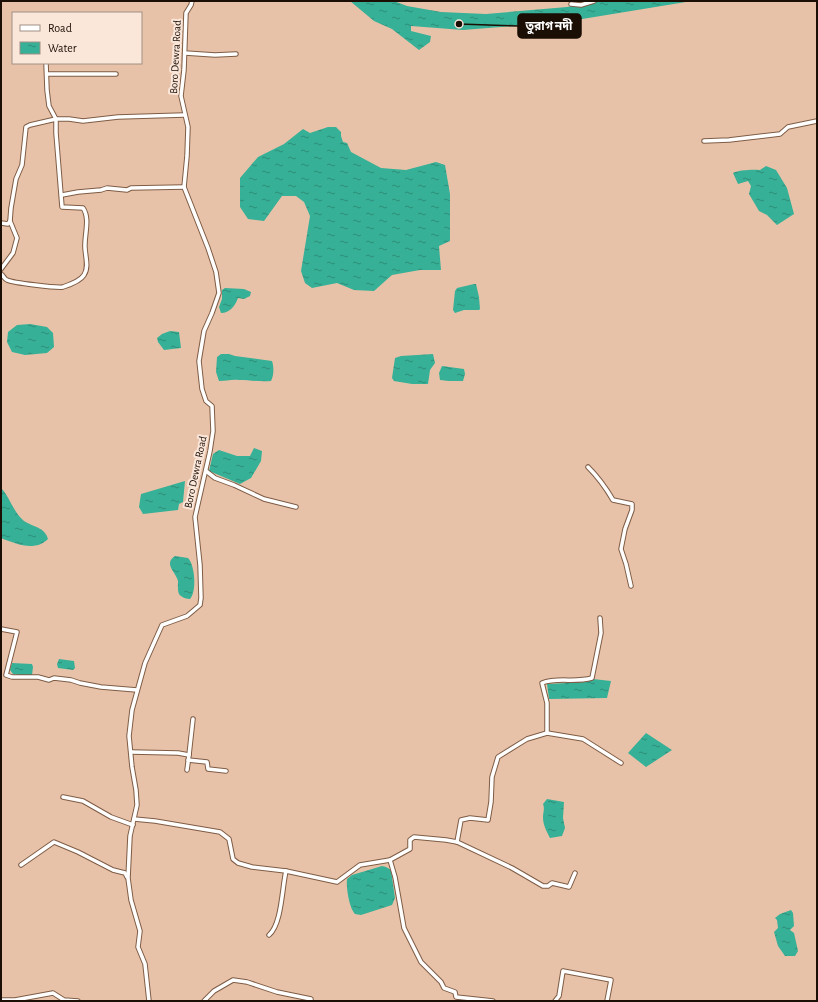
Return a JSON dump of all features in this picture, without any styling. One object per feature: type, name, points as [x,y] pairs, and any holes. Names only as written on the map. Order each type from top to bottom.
[{"type":"street","name":"Boro Dewra Road","points":[[149,1001],[145,964],[138,947],[140,931],[131,900],[128,878],[130,836],[137,804],[129,736],[132,710],[145,663],[162,625],[187,616],[200,605],[200,565],[195,517],[206,471],[213,431],[212,406],[206,401],[202,389],[199,361],[204,331],[219,293],[216,272],[184,187],[188,127],[184,115],[181,96],[185,53],[186,13],[192,4],[192,1]]},
{"type":"street","points":[[571,4],[581,5],[594,1]]},
{"type":"street","points":[[185,53],[215,55],[236,54]]},
{"type":"street","points":[[1,274],[6,280],[56,287],[67,285],[84,275],[86,264],[84,246],[87,234],[84,210],[83,208],[62,207],[56,119],[49,106],[46,64]]},
{"type":"street","points":[[47,74],[116,74]]},
{"type":"street","points":[[1,269],[13,254],[18,238],[10,221],[16,179],[22,165],[26,127],[56,119],[83,121],[118,117],[184,115]]},
{"type":"street","points":[[704,141],[744,139],[780,134],[788,127],[817,121]]},
{"type":"street","points":[[62,195],[107,188],[127,190],[131,188],[184,187]]},
{"type":"street","points":[[1,223],[8,224],[10,221]]},
{"type":"street","points":[[588,467],[606,488],[613,500],[632,504],[632,510],[621,549],[631,586]]},
{"type":"street","points":[[206,471],[215,478],[264,499],[296,507]]},
{"type":"street","points":[[547,733],[547,703],[542,683],[548,681],[583,680],[592,678],[601,633],[600,618]]},
{"type":"street","points":[[1,628],[17,632],[6,675],[12,677],[60,679],[101,687],[137,690]]},
{"type":"street","points":[[188,770],[193,719]]},
{"type":"street","points":[[457,842],[461,820],[470,818],[488,820],[491,802],[492,777],[498,756],[527,739],[547,733],[583,738],[622,763]]},
{"type":"street","points":[[131,752],[178,753],[189,755]]},
{"type":"street","points":[[188,760],[207,762],[208,770],[226,771]]},
{"type":"street","points":[[63,797],[83,801],[111,817],[133,825]]},
{"type":"street","points":[[134,819],[220,832],[228,839],[234,859],[238,863],[252,867],[286,871],[337,882],[360,865],[390,860],[410,849],[410,840],[414,837],[457,842],[512,868],[543,886],[548,886],[552,883],[570,887],[575,872]]},
{"type":"street","points":[[21,865],[54,842],[78,852],[113,870],[125,873],[128,878]]},
{"type":"street","points":[[390,860],[395,877],[404,928],[421,962],[441,982],[444,988],[455,992],[456,997],[493,1001]]},
{"type":"street","points":[[269,935],[272,933],[282,902],[283,883],[286,871]]},
{"type":"street","points":[[555,1001],[559,996],[563,972],[611,980],[608,1001]]},
{"type":"street","points":[[204,1001],[214,991],[233,980],[259,985],[268,990],[311,999],[311,1001]]},
{"type":"street","points":[[1,1000],[15,1000],[53,993],[64,1000],[78,1001]]},
{"type":"water","points":[[350,1],[394,1],[407,6],[441,12],[486,14],[567,7],[596,1],[692,1],[564,22],[463,30],[411,26],[411,31],[431,36],[430,42],[419,50],[392,29],[374,21]]},
{"type":"water","points":[[328,127],[336,127],[341,132],[343,142],[347,143],[351,152],[381,168],[406,170],[436,162],[445,165],[450,194],[450,241],[439,246],[441,270],[420,270],[392,275],[374,291],[354,290],[337,283],[312,288],[305,283],[301,271],[310,216],[304,202],[296,196],[282,196],[264,221],[248,219],[240,207],[240,178],[258,157],[284,144],[303,129],[310,133]]},
{"type":"water","points":[[766,166],[776,170],[787,188],[794,214],[777,225],[767,215],[759,211],[749,194],[751,186],[748,181],[738,184],[733,173],[746,170],[760,170]]},
{"type":"water","points":[[476,284],[480,309],[464,310],[455,313],[453,310],[455,291],[457,288]]},
{"type":"water","points":[[225,288],[244,289],[251,292],[250,296],[244,299],[238,298],[230,310],[221,313],[219,307],[222,299],[222,290]]},
{"type":"water","points":[[30,324],[47,327],[53,333],[54,347],[47,353],[25,355],[12,352],[7,342],[8,332],[17,325]]},
{"type":"water","points":[[170,331],[179,332],[181,348],[164,350],[158,342],[157,338]]},
{"type":"water","points":[[221,354],[272,361],[273,376],[271,381],[219,381],[216,372],[217,357]]},
{"type":"water","points":[[433,354],[435,363],[430,370],[428,384],[412,384],[394,381],[392,378],[395,358],[401,356]]},
{"type":"water","points":[[442,366],[464,369],[465,374],[463,381],[440,380],[439,373]]},
{"type":"water","points":[[254,448],[262,451],[261,461],[251,478],[240,484],[209,471],[213,454],[219,450],[237,456],[250,456]]},
{"type":"water","points":[[185,481],[183,502],[179,504],[178,510],[143,514],[139,507],[141,494]]},
{"type":"water","points":[[1,488],[20,517],[24,521],[44,532],[48,539],[37,545],[25,546],[1,538]]},
{"type":"water","points":[[175,556],[188,558],[192,566],[194,572],[194,591],[190,599],[186,599],[179,593],[178,581],[170,565],[170,562]]},
{"type":"water","points":[[59,659],[74,661],[75,668],[73,670],[58,668],[57,664]]},
{"type":"water","points":[[12,663],[32,664],[32,675],[26,676],[13,674],[10,670]]},
{"type":"water","points":[[593,679],[611,681],[607,698],[549,699],[547,684],[586,682]]},
{"type":"water","points":[[646,733],[672,750],[646,767],[628,753]]},
{"type":"water","points":[[547,799],[564,802],[563,818],[565,828],[562,836],[550,838],[545,828],[543,821],[543,804]]},
{"type":"water","points":[[382,866],[391,870],[395,898],[392,905],[361,915],[355,914],[348,897],[347,879],[352,875]]},
{"type":"water","points":[[791,910],[793,913],[794,926],[790,930],[794,933],[798,951],[795,956],[785,956],[778,946],[774,932],[778,928],[777,920],[775,918],[780,914]]},
{"type":"place","name":"তুরাগ নদী","points":[[459,24]]}]
